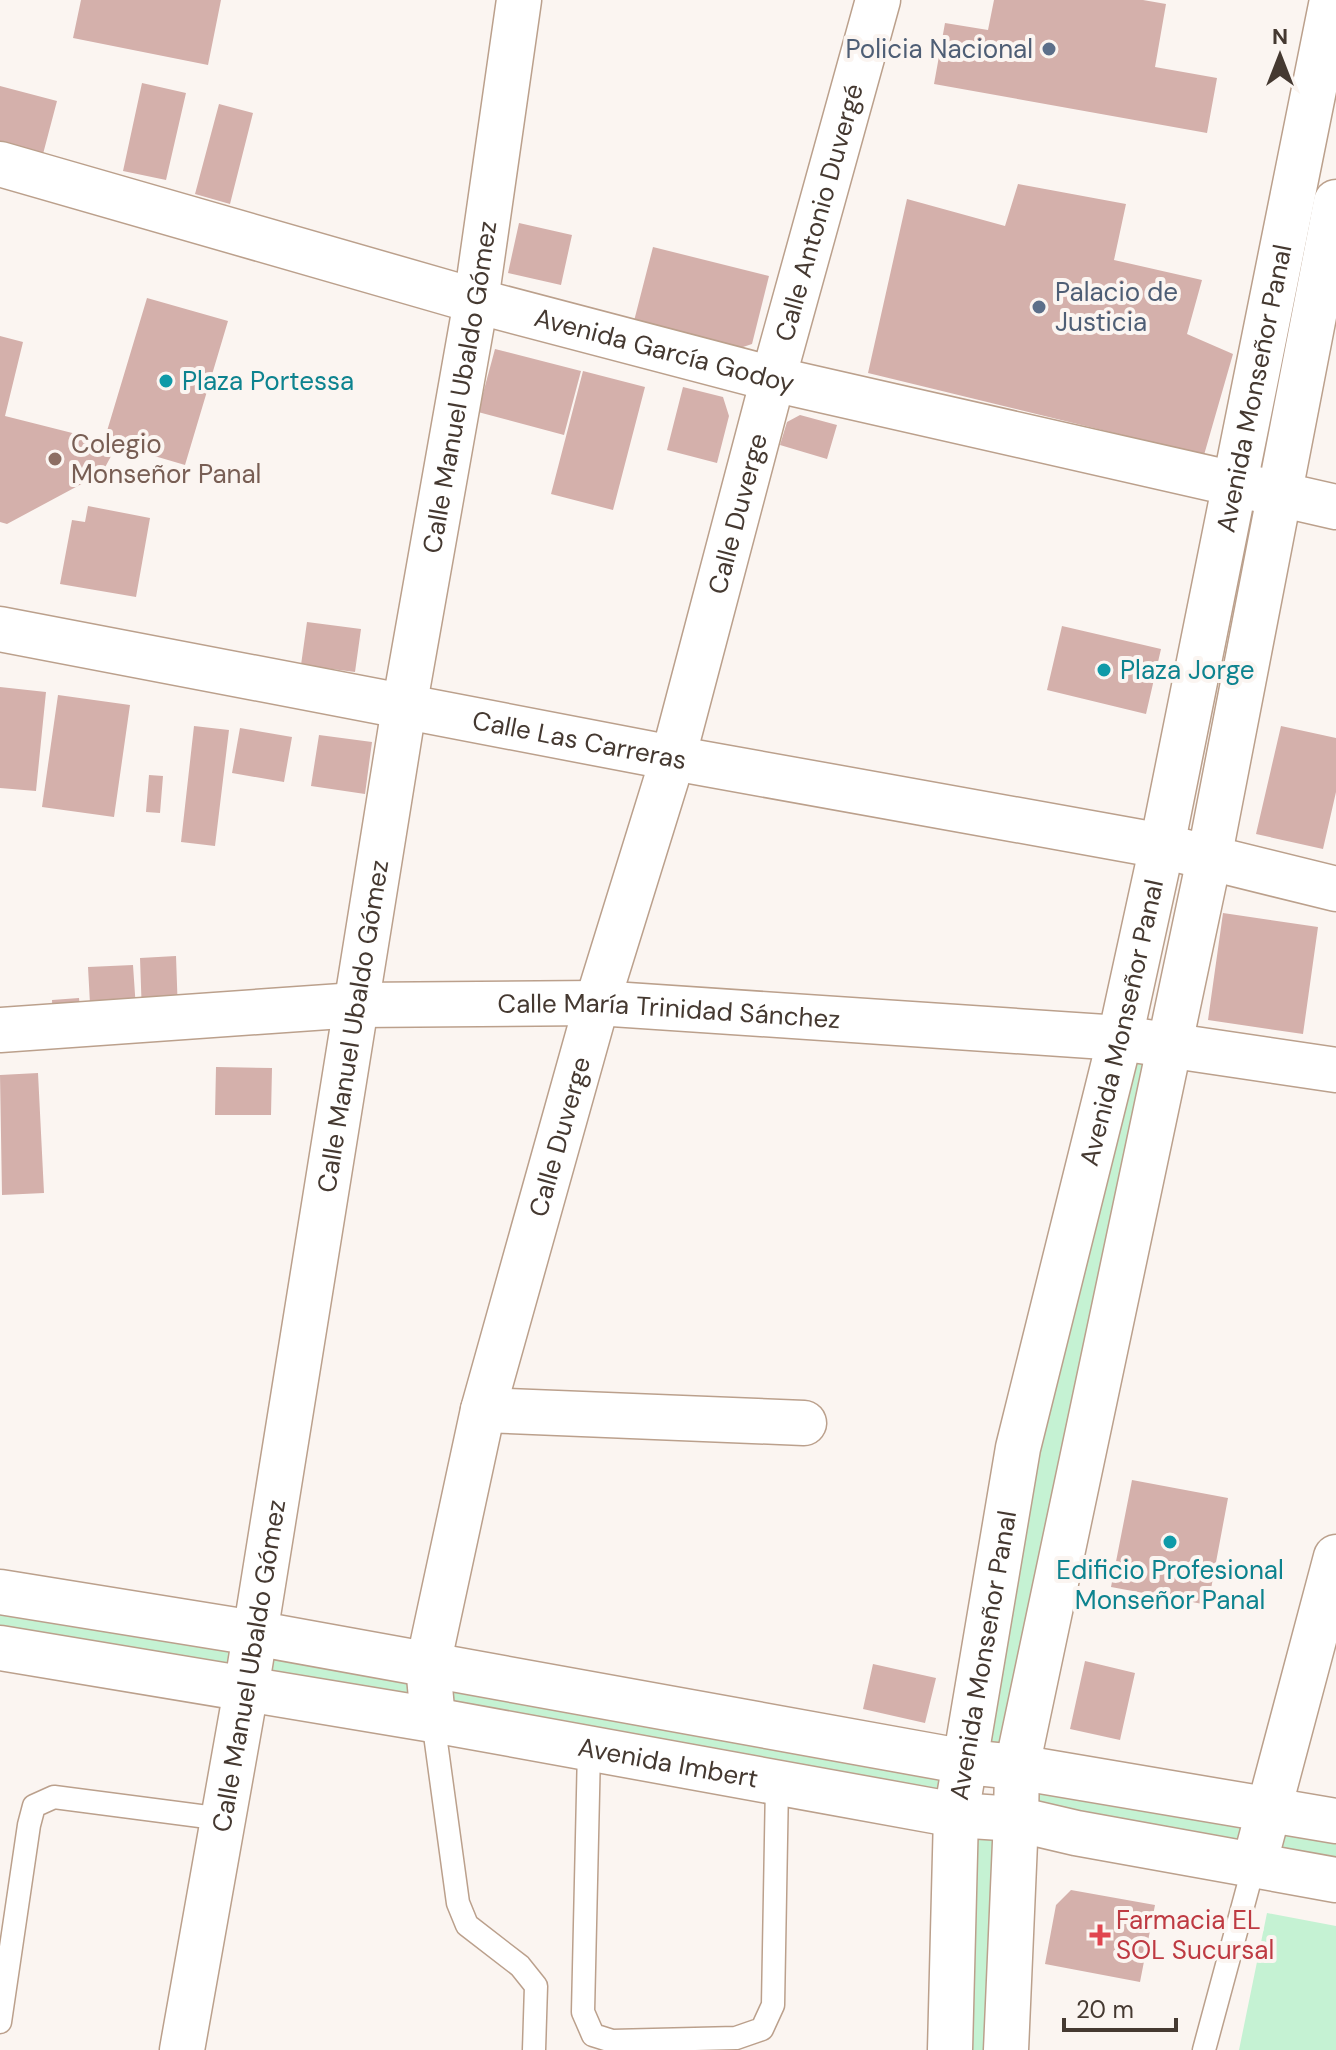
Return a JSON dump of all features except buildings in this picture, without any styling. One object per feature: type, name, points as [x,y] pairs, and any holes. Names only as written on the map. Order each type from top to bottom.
[{"type":"street","name":"Calle Manuel Ubaldo Gómez","points":[[182,2050],[246,1690],[404,708],[476,301],[519,0]]},
{"type":"street","name":"Calle Antonio Duvergé","points":[[773,379],[878,0]]},
{"type":"street","name":"Avenida Monseñor Panal","points":[[950,2050],[956,1815],[1018,1448],[1120,1038],[1162,846],[1332,0]]},
{"type":"street","name":"Avenida García Godoy","points":[[0,164],[476,301],[773,379],[1336,507]]},
{"type":"street","name":"Avenida Monseñor Panal","points":[[1006,2050],[1017,1767],[1209,859],[1336,202]]},
{"type":"street","name":"Calle Duverge","points":[[433,1720],[428,1665],[483,1410],[597,1003],[673,758],[773,379]]},
{"type":"street","name":"Calle Las Carreras","points":[[0,629],[404,708],[1162,846],[1336,889]]},
{"type":"street","name":"Calle María Trinidad Sánchez","points":[[0,1030],[356,1005],[597,1003],[1120,1038],[1171,1043],[1336,1070]]},
{"type":"street","points":[[483,1410],[804,1423]]},
{"type":"street","points":[[1254,1865],[1336,1557]]},
{"type":"street","name":"Avenida Imbert","points":[[0,1592],[254,1633],[966,1762],[1017,1767],[1336,1821]]},
{"type":"street","name":"Avenida Imbert","points":[[0,1648],[433,1720],[956,1815],[1016,1819],[1076,1833],[1336,1880]]},
{"type":"lane","points":[[433,1720],[458,1903],[467,1925],[520,1966],[536,1986],[534,2050]]},
{"type":"lane","points":[[589,1750],[583,2012],[593,2035],[612,2041],[737,2044],[762,2029],[773,2005],[777,1784]]},
{"type":"lane","points":[[0,2022],[34,1806],[54,1797],[223,1819]]},
{"type":"lane","points":[[1204,2050],[1254,1865]]},
{"type":"green space","points":[[1131,1052],[1153,1058],[1012,1750],[982,1743],[1010,1575]]},
{"type":"green space","points":[[0,1601],[238,1640],[237,1680],[0,1637]]},
{"type":"green space","points":[[264,1646],[945,1772],[937,1799],[261,1675]]},
{"type":"green space","points":[[1044,1782],[1242,1821],[1236,1845],[1034,1810]]},
{"type":"green space","points":[[1278,1829],[1336,1839],[1336,1869],[1268,1856]]},
{"type":"green space","points":[[963,1830],[1010,1832],[997,2050],[961,2050]]},
{"type":"green space","points":[[1267,1913],[1336,1926],[1336,2050],[1239,2050]]},
{"type":"place","name":"Policia Nacional","points":[[1049,49]]},
{"type":"place","name":"Palacio de Justicia","points":[[1039,307]]},
{"type":"place","name":"Plaza Portessa","points":[[166,381]]},
{"type":"place","name":"Colegio Monseñor Panal","points":[[55,459]]},
{"type":"place","name":"Plaza Jorge","points":[[1104,670]]},
{"type":"place","name":"Edificio Profesional Monseñor Panal","points":[[1170,1542]]},
{"type":"place","name":"Farmacia EL SOL Sucursal","points":[[1100,1935]]}]
